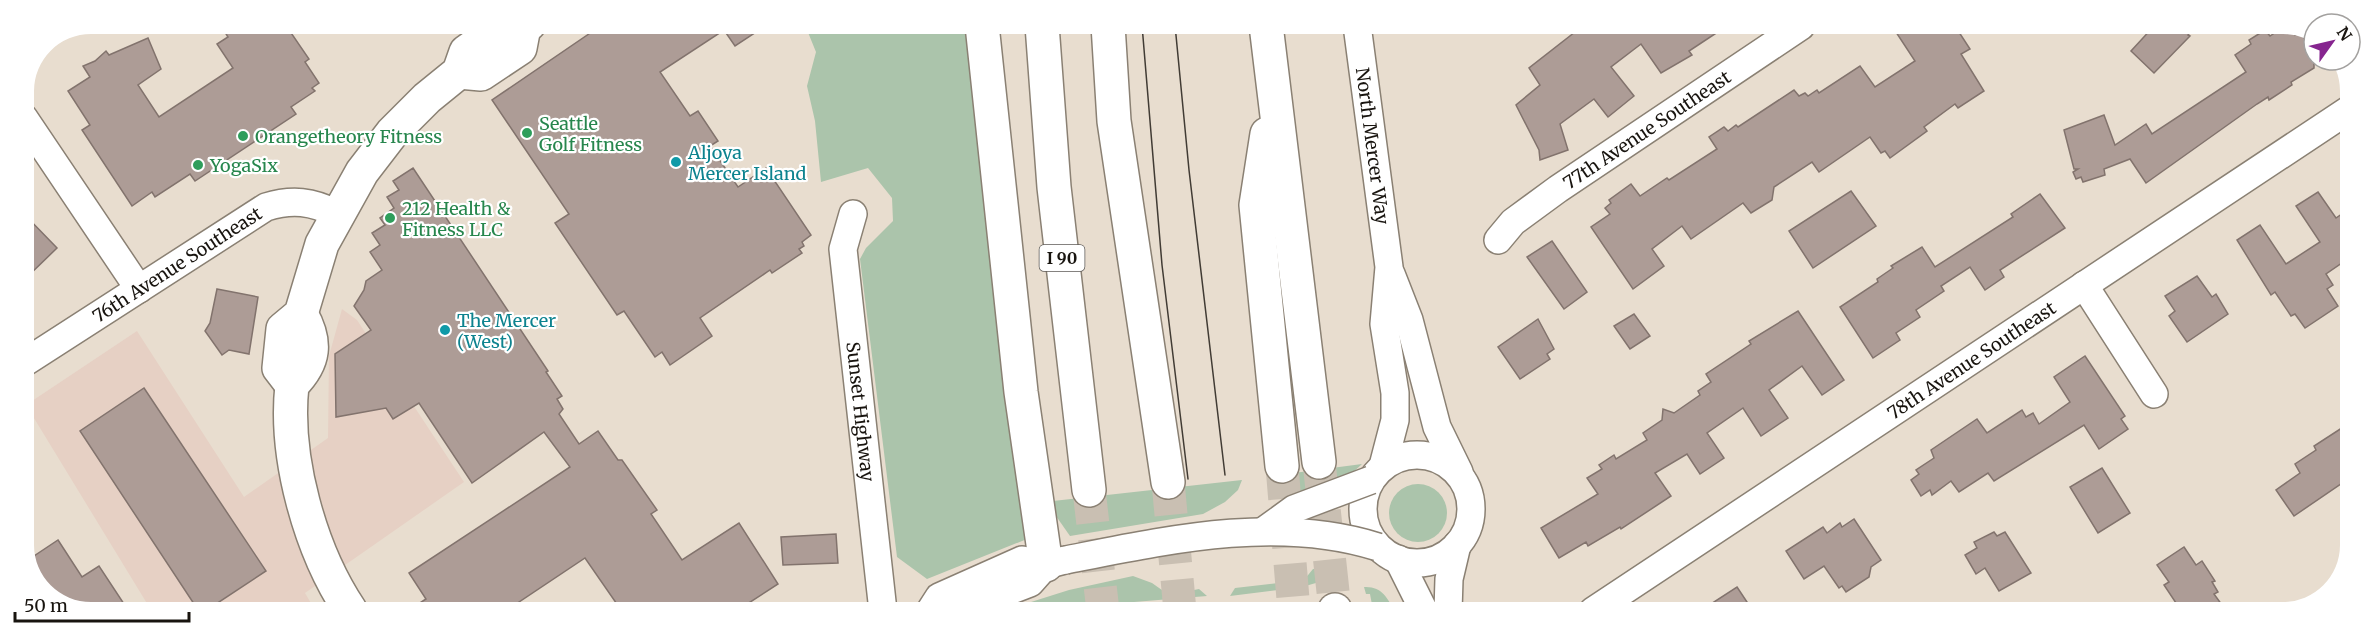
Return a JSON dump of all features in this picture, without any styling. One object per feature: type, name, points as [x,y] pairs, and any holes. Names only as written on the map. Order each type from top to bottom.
[{"type":"main road","points":[[346,602],[323,561],[296,465],[290,426],[292,385],[308,369],[312,333],[301,314],[310,276],[337,214],[362,172],[392,133],[427,98],[459,72],[482,74],[520,48],[524,34]]},
{"type":"main road","points":[[983,34],[1021,392],[1056,562]]},
{"type":"main road","name":"I 90","points":[[1043,34],[1054,187],[1089,490]]},
{"type":"main road","points":[[1109,34],[1114,121],[1168,482]]},
{"type":"main road","points":[[1267,34],[1319,462]]},
{"type":"main road","points":[[1273,94],[1256,205],[1282,466]]},
{"type":"street","name":"North Mercer Way","points":[[1358,34],[1389,267],[1384,324],[1395,393],[1395,420],[1377,473]]},
{"type":"street","name":"77th Avenue Southeast","points":[[1498,240],[1513,222],[1558,189],[1789,34]]},
{"type":"street","name":"78th Avenue Southeast","points":[[1607,602],[2339,116]]},
{"type":"street","points":[[34,133],[139,289]]},
{"type":"street","name":"76th Avenue Southeast","points":[[35,356],[266,207],[280,203],[302,202],[337,214]]},
{"type":"street","name":"Sunset Highway","points":[[853,214],[843,249],[882,602]]},
{"type":"street","name":"North Mercer Way","points":[[1389,267],[1409,320],[1415,352],[1437,427],[1462,480]]},
{"type":"street","points":[[2084,285],[2154,394]]},
{"type":"street","points":[[936,602],[939,597],[1022,560],[1056,562],[1149,544],[1264,530],[1349,538],[1409,563],[1427,562],[1443,556],[1457,545],[1467,531],[1471,514],[1469,496],[1462,480],[1451,466],[1435,458],[1417,454],[1399,457],[1377,473],[1294,509],[1264,530]]},
{"type":"street","points":[[1377,473],[1364,496],[1363,514],[1368,532],[1388,553],[1418,602]]},
{"type":"street","points":[[1448,602],[1449,579],[1457,545]]},
{"type":"street","points":[[980,602],[1030,583],[1056,562]]},
{"type":"shaded area","points":[[342,309],[357,320],[464,482],[305,593],[310,602],[146,602],[35,419],[35,399],[137,331],[244,497],[328,438],[329,356]]},
{"type":"green space","points":[[809,34],[987,34],[1027,539],[927,579],[897,557],[860,259],[866,248],[893,221],[892,198],[868,168],[821,182],[815,121],[807,86],[816,52]]},
{"type":"green space","points":[[1362,464],[1350,475],[1289,498],[1278,492],[1271,476]]},
{"type":"green space","points":[[1242,480],[1238,490],[1225,502],[1203,514],[1070,536],[1056,516],[1053,501]]},
{"type":"green space","points":[[1418,484],[1434,489],[1442,497],[1447,513],[1442,529],[1434,537],[1418,542],[1402,537],[1394,529],[1389,513],[1394,497],[1402,489]]},
{"type":"green space","points":[[1339,567],[1347,574],[1302,587],[1230,596],[1235,588],[1304,580],[1313,569]]},
{"type":"green space","points":[[1133,576],[1152,583],[1169,595],[1199,589],[1207,596],[1134,602],[1031,602],[1069,590]]},
{"type":"green space","points":[[1364,587],[1375,588],[1389,602],[1372,602],[1370,594],[1366,594]]},
{"type":"building","points":[[226,34],[292,34],[309,59],[305,62],[319,83],[312,88],[315,91],[291,107],[296,114],[195,181],[190,174],[155,197],[152,192],[132,206],[82,130],[90,125],[68,91],[90,77],[83,66],[95,61],[106,51],[109,55],[148,38],[161,69],[138,85],[159,117],[233,68],[217,44],[228,37]]},
{"type":"building","points":[[589,34],[718,34],[660,72],[690,116],[698,111],[718,141],[710,146],[738,187],[766,168],[811,235],[802,242],[804,246],[799,249],[802,253],[772,273],[770,270],[700,318],[712,336],[670,365],[662,352],[655,357],[624,311],[617,315],[555,223],[569,214],[492,100]]},
{"type":"building","points":[[727,34],[753,34],[735,46]]},
{"type":"building","points":[[1572,34],[1715,34],[1689,51],[1692,55],[1661,73],[1641,44],[1611,67],[1634,96],[1608,117],[1594,99],[1560,124],[1568,150],[1540,160],[1539,150],[1516,105],[1540,85],[1529,68]]},
{"type":"building","points":[[1897,34],[1960,34],[1970,49],[1961,54],[1984,91],[1958,108],[1955,104],[1924,127],[1927,131],[1890,158],[1885,151],[1881,153],[1870,137],[1819,172],[1812,162],[1774,187],[1772,200],[1751,213],[1743,203],[1691,239],[1682,226],[1652,249],[1664,266],[1633,289],[1591,227],[1610,214],[1605,208],[1611,203],[1609,200],[1631,184],[1640,196],[1667,178],[1669,180],[1717,149],[1709,137],[1724,127],[1728,131],[1736,125],[1738,127],[1794,90],[1799,96],[1805,93],[1808,96],[1817,90],[1819,93],[1860,66],[1875,87],[1915,61]]},
{"type":"building","points":[[2147,34],[2189,34],[2190,36],[2154,73],[2131,51]]},
{"type":"building","points":[[2259,34],[2270,36],[2283,34],[2302,38],[2302,72],[2307,72],[2291,82],[2292,85],[2269,100],[2268,97],[2257,104],[2146,183],[2130,159],[2104,169],[2105,175],[2083,182],[2081,177],[2076,179],[2073,172],[2078,169],[2074,169],[2064,130],[2104,115],[2115,145],[2146,124],[2152,134],[2246,72],[2235,55],[2251,44],[2249,40]]},
{"type":"building","points":[[413,168],[548,371],[546,372],[562,396],[557,399],[563,409],[559,414],[579,444],[598,431],[618,460],[622,460],[657,510],[651,514],[682,560],[739,523],[778,584],[750,602],[615,602],[585,558],[519,602],[421,602],[426,599],[409,573],[570,467],[544,432],[472,483],[419,403],[393,419],[386,408],[336,417],[335,354],[371,330],[354,306],[364,290],[366,281],[382,270],[370,252],[380,245],[372,233],[385,225],[380,218],[394,208],[387,197],[399,190],[393,181]]},
{"type":"building","points":[[1851,191],[1876,226],[1813,268],[1789,231]]},
{"type":"building","points":[[2318,192],[2336,218],[2339,216],[2339,265],[2326,274],[2333,285],[2327,289],[2338,306],[2305,328],[2295,314],[2291,316],[2275,292],[2271,295],[2237,240],[2260,225],[2286,264],[2320,242],[2296,206]]},
{"type":"building","points":[[2040,194],[2065,228],[2000,270],[2004,277],[1985,290],[1970,267],[1941,286],[1944,291],[1916,310],[1920,317],[1896,333],[1900,340],[1873,358],[1840,307],[1878,282],[1877,279],[1893,268],[1891,266],[1922,247],[1935,267],[2013,217],[2011,214]]},
{"type":"building","points":[[34,225],[57,248],[34,270]]},
{"type":"building","points":[[1552,241],[1587,292],[1564,309],[1527,257]]},
{"type":"building","points":[[2197,276],[2212,297],[2216,294],[2228,314],[2187,342],[2169,316],[2175,311],[2165,296]]},
{"type":"building","points":[[217,289],[258,297],[249,354],[229,350],[222,355],[205,331],[210,323]]},
{"type":"building","points":[[1798,311],[1844,380],[1822,395],[1802,366],[1769,390],[1788,418],[1761,436],[1743,408],[1707,433],[1724,458],[1700,474],[1687,454],[1655,473],[1671,496],[1621,529],[1620,527],[1588,546],[1586,542],[1559,558],[1541,528],[1598,494],[1587,478],[1602,469],[1599,465],[1614,455],[1616,459],[1647,440],[1643,433],[1662,420],[1663,409],[1674,413],[1700,395],[1698,391],[1711,382],[1706,374],[1751,344],[1749,341]]},
{"type":"building","points":[[1634,314],[1650,336],[1630,349],[1614,326]]},
{"type":"building","points":[[1538,319],[1554,349],[1547,354],[1550,359],[1520,379],[1498,347]]},
{"type":"building","points":[[2085,356],[2125,416],[2121,419],[2128,429],[2099,449],[2084,425],[1994,481],[1988,473],[1959,492],[1951,481],[1932,495],[1930,490],[1921,496],[1911,480],[1919,474],[1916,470],[1934,458],[1931,450],[1977,419],[1987,433],[2022,410],[2026,417],[2033,413],[2039,424],[2070,402],[2054,377]]},
{"type":"building","points":[[144,388],[266,571],[219,602],[193,602],[80,431]]},
{"type":"building","points":[[2340,429],[2340,485],[2294,516],[2276,490],[2300,473],[2295,464],[2316,450],[2314,446]]},
{"type":"building","points":[[2102,468],[2130,513],[2098,533],[2070,487]]},
{"type":"building","points":[[1854,519],[1881,560],[1871,567],[1869,577],[1846,592],[1842,586],[1839,588],[1824,566],[1804,579],[1786,551],[1823,527],[1827,533],[1840,523],[1842,527]]},
{"type":"building","points":[[1994,532],[1997,536],[2005,532],[2031,573],[1999,591],[1985,568],[1976,574],[1965,555],[1977,548],[1974,542]]},
{"type":"building","points":[[836,534],[838,563],[783,565],[781,537]]},
{"type":"building","points":[[58,540],[82,577],[99,566],[123,602],[91,602],[63,594],[44,576],[36,555]]},
{"type":"building","points":[[2184,547],[2196,565],[2202,561],[2215,581],[2212,582],[2218,592],[2214,594],[2220,602],[2175,602],[2164,585],[2169,582],[2157,565]]},
{"type":"building","points":[[1737,587],[1747,602],[1714,602]]},
{"type":"tunnel","points":[[1319,462],[1334,602]]},
{"type":"tunnel","points":[[1282,466],[1293,602]]},
{"type":"tunnel","points":[[1168,482],[1179,602]]},
{"type":"tunnel","points":[[1089,490],[1102,602]]},
{"type":"tram line","points":[[1143,34],[1162,265],[1188,479]]},
{"type":"tram line","points":[[1176,34],[1189,170],[1225,475]]},
{"type":"place","name":"Seattle Golf Fitness","points":[[527,133]]},
{"type":"place","name":"Orangetheory Fitness","points":[[243,136]]},
{"type":"place","name":"Aljoya Mercer Island","points":[[676,162]]},
{"type":"place","name":"YogaSix","points":[[198,165]]},
{"type":"place","name":"212 Health & Fitness LLC","points":[[390,218]]},
{"type":"place","name":"The Mercer (West)","points":[[445,330]]}]
